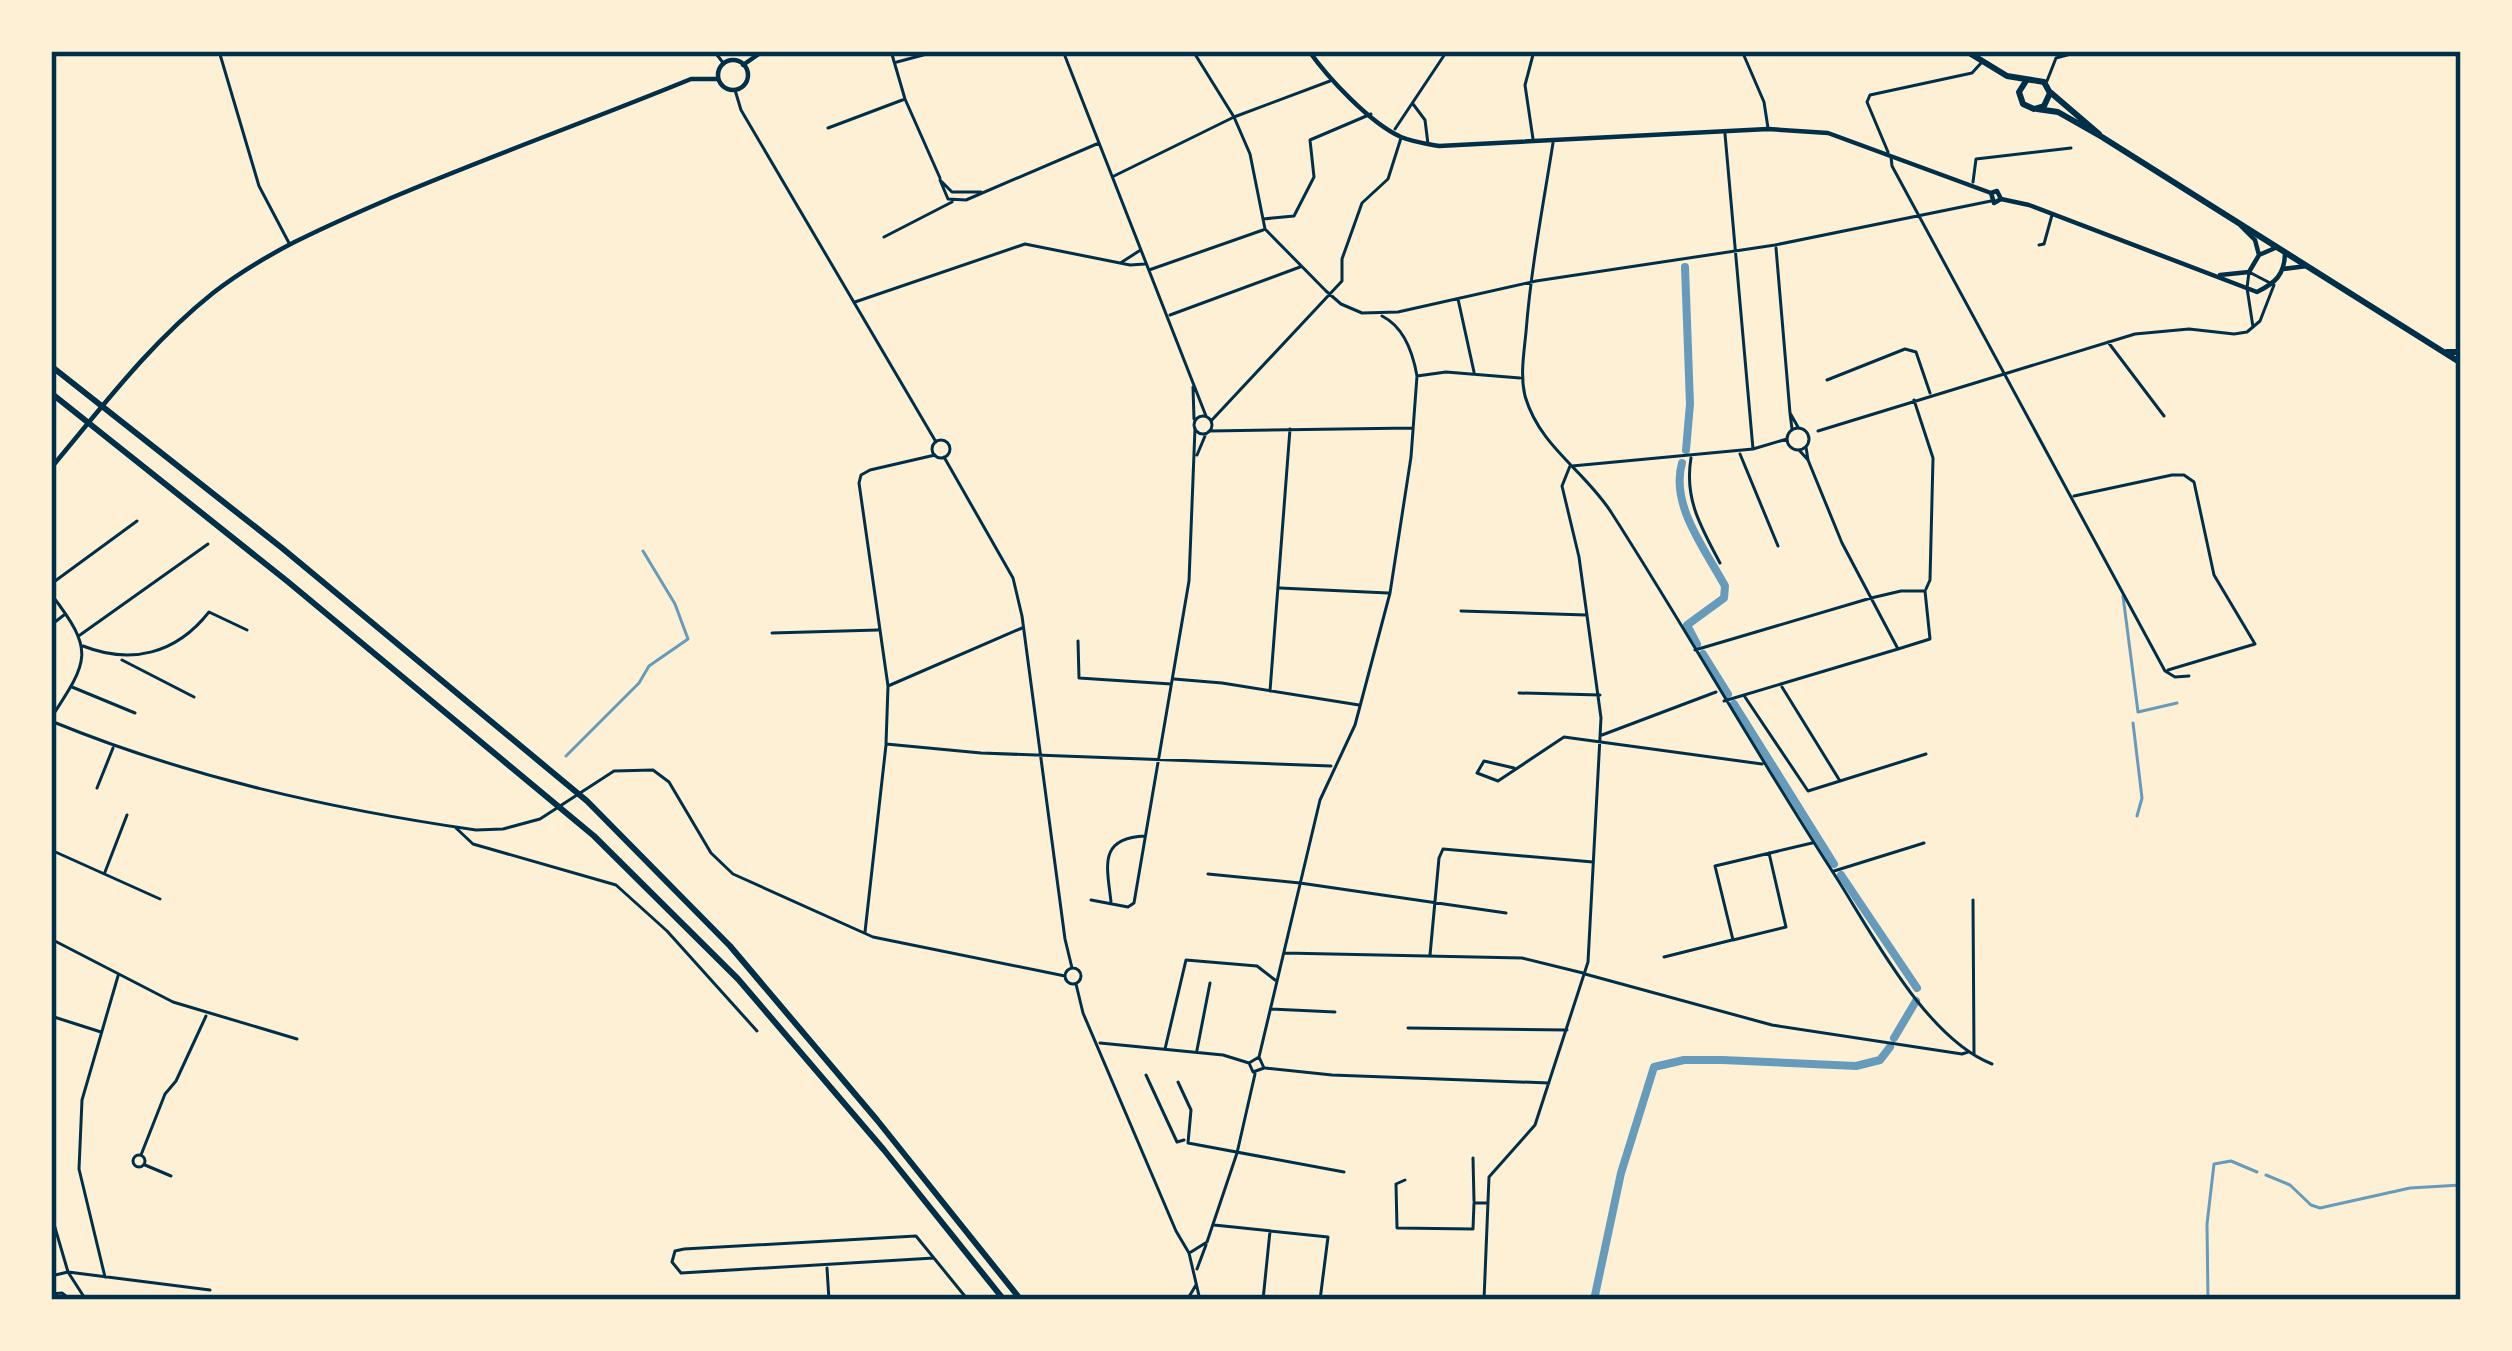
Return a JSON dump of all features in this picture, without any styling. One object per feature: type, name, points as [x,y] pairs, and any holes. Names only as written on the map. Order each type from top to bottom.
[{"type":"main road","points":[[1966,51],[2007,76],[2026,82],[2036,79],[2102,137]]},
{"type":"main road","points":[[2007,76],[2027,107],[2058,112],[2102,137],[2461,363]]},
{"type":"main road","points":[[2020,100],[2026,82]]},
{"type":"main road","points":[[2037,109],[2046,104],[2049,89]]},
{"type":"main road","points":[[2447,352],[2461,352]]},
{"type":"main road","points":[[51,366],[282,548],[587,801],[730,946],[1021,1300]]},
{"type":"main road","points":[[51,393],[594,836],[738,979],[1004,1300]]},
{"type":"street","points":[[220,51],[259,186],[290,244]]},
{"type":"street","points":[[714,51],[724,64]]},
{"type":"street","points":[[743,65],[763,51]]},
{"type":"street","points":[[891,51],[905,99],[948,199],[954,201]]},
{"type":"street","points":[[895,62],[910,62],[938,51]]},
{"type":"street","points":[[1063,51],[1206,416],[1225,428]]},
{"type":"street","points":[[1193,51],[1234,117],[1250,154],[1264,229],[1341,304],[1362,313],[1775,245],[1922,217],[1999,192],[2001,200],[2053,213],[2269,298]]},
{"type":"street","points":[[1309,51],[1330,82],[1393,132],[1428,144],[1768,129],[1828,133],[1973,184],[1991,196]]},
{"type":"street","points":[[1393,132],[1447,51]]},
{"type":"street","points":[[1534,51],[1525,86],[1534,141]]},
{"type":"street","points":[[1742,51],[1764,102],[1768,129]]},
{"type":"street","points":[[2036,79],[2048,73],[2058,56],[2082,51]]},
{"type":"street","points":[[724,64],[736,61],[743,65],[747,78],[735,90]]},
{"type":"street","points":[[1982,62],[1972,73],[1870,94],[1867,102],[1891,163],[2165,670],[2175,677],[2189,676]]},
{"type":"street","points":[[718,79],[724,64]]},
{"type":"street","points":[[2048,73],[2049,89]]},
{"type":"street","points":[[51,468],[109,394],[184,317],[257,262],[449,174],[691,79],[718,79],[735,90]]},
{"type":"street","points":[[1112,177],[1234,117],[1330,82]]},
{"type":"street","points":[[735,90],[741,110],[935,442],[935,455]]},
{"type":"street","points":[[828,128],[905,99]]},
{"type":"street","points":[[1412,103],[1425,119],[1428,144]]},
{"type":"street","points":[[1261,220],[1294,216],[1314,177],[1310,140],[1371,114]]},
{"type":"street","points":[[1724,131],[1753,449]]},
{"type":"street","points":[[1196,457],[1212,422],[1342,281],[1342,260],[1363,202],[1388,179],[1402,137]]},
{"type":"street","points":[[1553,142],[1528,285],[1522,378],[1542,435],[1607,506],[1832,872],[1932,1018],[1992,1064]]},
{"type":"street","points":[[884,237],[954,201],[967,200],[1099,143]]},
{"type":"street","points":[[1973,184],[1976,159],[2071,148]]},
{"type":"street","points":[[940,180],[952,192],[981,192]]},
{"type":"street","points":[[2039,245],[2044,244],[2053,213]]},
{"type":"street","points":[[2237,222],[2254,240],[2259,255]]},
{"type":"street","points":[[854,302],[1025,244],[1148,267],[1264,229]]},
{"type":"street","points":[[1570,466],[1738,451],[1787,439],[1792,430],[1775,245]]},
{"type":"street","points":[[1120,262],[1141,250]]},
{"type":"street","points":[[1792,430],[1818,431],[2107,341],[2166,330],[2234,334],[2253,327],[2260,321],[2283,269],[2281,250],[2259,255],[2249,272],[2253,327]]},
{"type":"street","points":[[2283,269],[2306,266]]},
{"type":"street","points":[[1168,315],[1300,267]]},
{"type":"street","points":[[2215,275],[2249,272],[2274,285]]},
{"type":"street","points":[[2257,292],[2274,285]]},
{"type":"street","points":[[1458,298],[1474,373]]},
{"type":"street","points":[[1264,1067],[1259,1057],[1269,1009],[1320,800],[1361,705],[1400,546],[1418,376],[1410,347],[1390,320],[1377,314]]},
{"type":"street","points":[[2107,341],[2164,416]]},
{"type":"street","points":[[1827,380],[1905,349],[1916,352],[1930,395]]},
{"type":"street","points":[[1418,376],[1474,373],[1522,378]]},
{"type":"street","points":[[1091,900],[1128,907],[1134,903],[1190,581],[1196,457],[1193,385]]},
{"type":"street","points":[[1724,701],[1930,639],[1925,591],[1930,580],[1933,458],[1914,400]]},
{"type":"street","points":[[1790,413],[1803,430],[1808,460],[1842,543],[1898,646]]},
{"type":"street","points":[[1195,425],[1199,417],[1206,416]]},
{"type":"street","points":[[1195,425],[1208,432],[1225,428],[1414,428]]},
{"type":"street","points":[[1270,691],[1290,429]]},
{"type":"street","points":[[1797,449],[1818,431]]},
{"type":"street","points":[[1787,439],[1808,460]]},
{"type":"street","points":[[935,442],[948,443],[950,451],[944,457]]},
{"type":"street","points":[[1738,451],[1778,546]]},
{"type":"street","points":[[864,934],[888,686],[860,497],[861,475],[935,455],[944,457],[1012,578],[1024,627],[1065,939],[1072,968],[1082,974],[1076,984],[1083,1013],[1189,1253],[1200,1300]]},
{"type":"street","points":[[1692,456],[1688,487],[1692,507],[1720,563]]},
{"type":"street","points":[[1484,1300],[1490,1177],[1529,1133],[1551,1083],[1584,974],[1600,695],[1573,525],[1562,486],[1570,466]]},
{"type":"street","points":[[2072,497],[2172,475],[2184,475],[2194,482],[2214,575],[2255,644],[2165,670]]},
{"type":"street","points":[[51,584],[137,521]]},
{"type":"street","points":[[80,635],[208,544]]},
{"type":"street","points":[[1280,588],[1390,593]]},
{"type":"street","points":[[1694,651],[1871,598],[1925,591]]},
{"type":"street","points":[[51,594],[80,635],[82,646],[81,667],[51,720],[114,747],[223,782],[455,827],[503,829],[546,815],[614,771],[652,770],[669,782],[722,866],[864,934],[1065,976]]},
{"type":"street","points":[[1460,611],[1588,615]]},
{"type":"street","points":[[82,646],[119,657],[158,652],[190,632],[209,612],[247,630]]},
{"type":"street","points":[[51,625],[66,614]]},
{"type":"street","points":[[888,686],[1024,627]]},
{"type":"street","points":[[772,633],[879,630]]},
{"type":"street","points":[[1078,641],[1077,674],[1082,680],[1173,682],[1361,705]]},
{"type":"street","points":[[119,657],[125,665],[194,697]]},
{"type":"street","points":[[1780,685],[1840,781]]},
{"type":"street","points":[[72,687],[135,713]]},
{"type":"street","points":[[1600,738],[1718,692]]},
{"type":"street","points":[[1519,693],[1600,695]]},
{"type":"street","points":[[1744,696],[1808,791],[1926,754]]},
{"type":"street","points":[[1514,769],[1484,761],[1477,772],[1498,781],[1560,737],[1600,738],[1764,764]]},
{"type":"street","points":[[885,741],[893,748],[1333,766]]},
{"type":"street","points":[[98,788],[114,747]]},
{"type":"street","points":[[104,874],[127,815]]},
{"type":"street","points":[[455,827],[473,844],[616,885],[667,931],[757,1030]]},
{"type":"street","points":[[1112,904],[1110,852],[1116,842],[1145,836]]},
{"type":"street","points":[[1732,940],[1715,866],[1814,843]]},
{"type":"street","points":[[1832,872],[1924,843]]},
{"type":"street","points":[[1430,957],[1443,849],[1593,862]]},
{"type":"street","points":[[51,850],[160,899]]},
{"type":"street","points":[[1664,957],[1786,927],[1768,854]]},
{"type":"street","points":[[1208,874],[1505,913]]},
{"type":"street","points":[[1972,1053],[1973,900]]},
{"type":"street","points":[[51,939],[118,976],[207,1015],[297,1039]]},
{"type":"street","points":[[1284,953],[1522,958],[1772,1025],[1972,1053]]},
{"type":"street","points":[[1165,1049],[1186,960],[1257,966],[1276,982]]},
{"type":"street","points":[[1065,976],[1072,968]]},
{"type":"street","points":[[104,1276],[79,1160],[82,1100],[118,976]]},
{"type":"street","points":[[1065,976],[1076,984]]},
{"type":"street","points":[[1196,1052],[1210,983]]},
{"type":"street","points":[[1269,1009],[1335,1012]]},
{"type":"street","points":[[171,1176],[144,1164],[141,1155],[167,1089],[176,1081],[207,1015]]},
{"type":"street","points":[[51,1016],[101,1032]]},
{"type":"street","points":[[1408,1028],[1567,1030]]},
{"type":"street","points":[[1098,1043],[1196,1052],[1249,1063],[1259,1057]]},
{"type":"street","points":[[1196,1272],[1238,1153],[1255,1072],[1249,1063]]},
{"type":"street","points":[[1255,1072],[1264,1067],[1332,1075],[1551,1083]]},
{"type":"street","points":[[1146,1076],[1178,1142],[1344,1172]]},
{"type":"street","points":[[1178,1082],[1191,1110],[1186,1140]]},
{"type":"street","points":[[141,1155],[133,1162],[138,1167],[144,1164]]},
{"type":"street","points":[[1405,1180],[1396,1184],[1396,1228],[1473,1228],[1473,1158]]},
{"type":"street","points":[[1474,1203],[1487,1203]]},
{"type":"street","points":[[51,1217],[68,1272],[86,1300]]},
{"type":"street","points":[[1212,1225],[1328,1238],[1320,1300]]},
{"type":"street","points":[[1263,1300],[1270,1231]]},
{"type":"street","points":[[934,1258],[681,1273],[672,1262],[676,1251],[684,1250],[916,1237],[934,1258],[968,1300]]},
{"type":"street","points":[[1184,1244],[1207,1242]]},
{"type":"street","points":[[1189,1253],[1207,1242]]},
{"type":"street","points":[[827,1266],[829,1300]]},
{"type":"street","points":[[51,1276],[68,1272],[210,1290]]},
{"type":"street","points":[[1187,1300],[1197,1284]]},
{"type":"street","points":[[51,1294],[67,1294],[71,1300]]},
{"type":"waterway","points":[[1685,267],[1690,404],[1686,450]]},
{"type":"waterway","points":[[1682,463],[1685,511],[1725,586],[1724,598],[1687,625],[1697,644]]},
{"type":"waterway","points":[[566,756],[639,683],[649,666],[688,639],[675,604],[643,551]]},
{"type":"waterway","points":[[2123,596],[2138,712],[2177,703]]},
{"type":"waterway","points":[[1703,654],[1728,694]]},
{"type":"waterway","points":[[1734,704],[1834,864]]},
{"type":"waterway","points":[[2133,723],[2142,798],[2137,816]]},
{"type":"waterway","points":[[1841,875],[1917,988]]},
{"type":"waterway","points":[[1894,1038],[1916,1001]]},
{"type":"waterway","points":[[1594,1300],[1621,1173],[1654,1067],[1684,1060],[1856,1066],[1880,1060],[1890,1047]]},
{"type":"waterway","points":[[2208,1300],[2207,1224],[2214,1164],[2231,1161],[2257,1172]]},
{"type":"waterway","points":[[2266,1175],[2290,1185],[2320,1208],[2410,1188],[2461,1185]]}]
